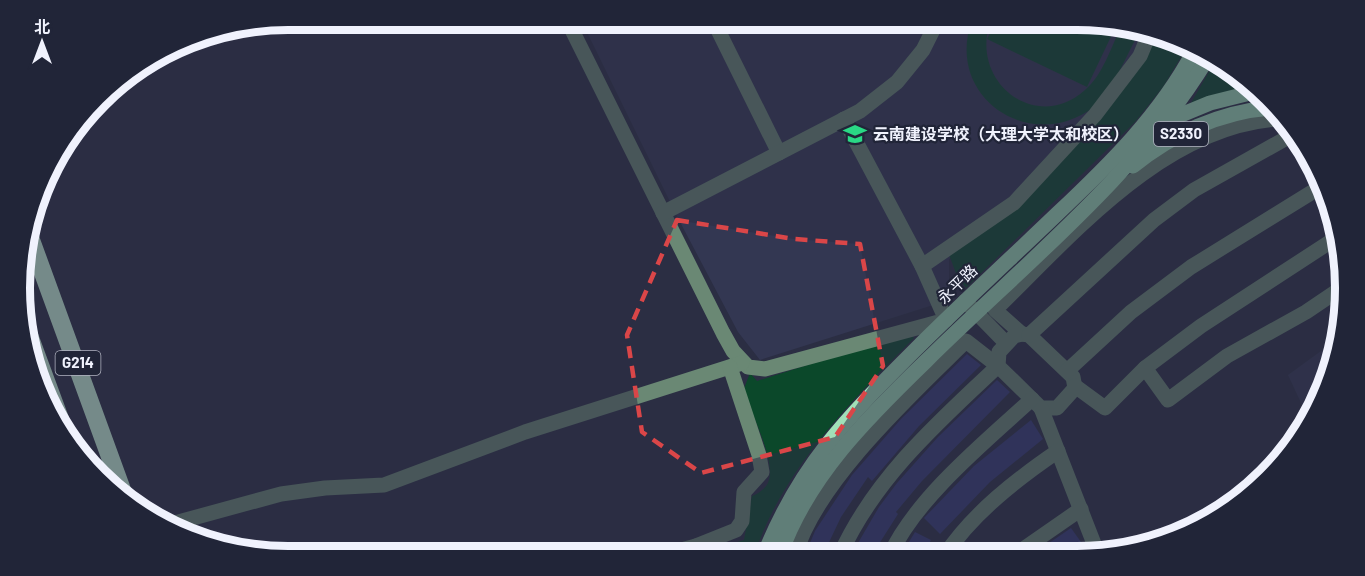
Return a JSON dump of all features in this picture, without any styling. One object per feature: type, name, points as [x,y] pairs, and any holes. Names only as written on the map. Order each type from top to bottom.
[{"type":"highway","name":"G214","points":[[34,246],[120,483]]},
{"type":"main road","name":"永平路","points":[[784,546],[795,520],[834,459],[970,307],[1126,147],[1166,96],[1190,57]]},
{"type":"main road","name":"永平路","points":[[768,546],[791,496],[837,429],[946,320],[970,307],[1105,188],[1162,123],[1204,64]]},
{"type":"main road","name":"S2330","points":[[1126,147],[1162,123],[1210,104],[1247,94]]},
{"type":"main road","name":"S2330","points":[[1105,188],[1172,138],[1216,119],[1263,110]]},
{"type":"street","points":[[572,30],[723,333],[736,365],[762,472],[744,492],[742,521],[736,530],[706,546]]},
{"type":"street","points":[[718,30],[779,153]]},
{"type":"street","points":[[663,213],[844,119],[897,82],[923,50],[933,30]]},
{"type":"street","points":[[921,266],[1014,203],[1095,116],[1140,56],[1147,40]]},
{"type":"street","points":[[180,522],[281,494],[325,488],[384,485],[525,432],[736,365],[765,369],[946,320],[921,266],[844,119]]},
{"type":"street","points":[[1272,119],[1213,133],[1148,169],[1082,225],[995,310],[1067,371],[1073,377],[1075,387],[1105,408],[1145,368],[1201,326],[1331,241]]},
{"type":"street","points":[[844,546],[854,525],[874,494],[914,449],[998,366],[999,352],[1006,343],[1014,336],[1025,335],[1154,220],[1194,190],[1287,138]]},
{"type":"street","points":[[1067,371],[1131,312],[1191,267],[1315,190]]},
{"type":"street","points":[[1145,368],[1168,400],[1227,356],[1306,312],[1335,293]]},
{"type":"street","points":[[970,307],[1006,343]]},
{"type":"street","points":[[799,546],[826,492],[913,393],[966,341],[998,366],[1037,403],[1081,509],[1091,545]]},
{"type":"street","points":[[1037,403],[1057,408],[1075,387]]},
{"type":"street","points":[[894,546],[931,496],[980,446],[1037,403]]},
{"type":"street","points":[[953,546],[990,506],[1029,471],[1058,451]]},
{"type":"street","points":[[1028,546],[1081,509]]},
{"type":"highlighted area","points":[[677,220],[794,239],[860,244],[883,366],[835,437],[701,473],[642,432],[627,335]]},
{"type":"shaded area","name":"云南建设学校（大理大学太和校区）","points":[[586,30],[1077,30],[1111,32],[1145,39],[1140,52],[1007,216],[949,259],[949,300],[760,360],[738,332],[680,222]]},
{"type":"shaded area","points":[[1328,346],[1315,387],[1304,409],[1288,375]]},
{"type":"green space","points":[[970,30],[989,30],[986,42],[989,63],[997,80],[1011,94],[1027,103],[1046,106],[1066,102],[1091,84],[1102,69],[1118,33],[1136,37],[1114,82],[1146,40],[1183,53],[1163,87],[1135,122],[966,288],[957,276],[948,252],[1023,191],[1094,107],[1069,120],[1044,124],[1020,121],[999,110],[981,94],[970,73],[967,48]]},
{"type":"green space","points":[[991,30],[1113,32],[1087,87],[987,39]]},
{"type":"green space","points":[[1211,68],[1240,88],[1191,103]]},
{"type":"green space","points":[[908,333],[914,338],[821,438],[783,493],[758,546],[724,546],[744,540],[752,496],[762,490],[769,480],[769,460],[766,448],[743,391],[750,373],[757,381]]},
{"type":"building","points":[[967,354],[981,365],[919,426],[872,481],[868,477],[841,517],[827,546],[809,546],[815,531],[852,475],[901,419]]},
{"type":"building","points":[[997,380],[1010,392],[922,481],[896,512],[898,514],[878,546],[856,546],[879,507],[897,483],[938,437]]},
{"type":"building","points":[[1031,420],[1043,439],[990,482],[940,534],[924,518],[974,466]]},
{"type":"building","points":[[1071,528],[1081,542],[1075,546],[1045,546]]},
{"type":"building","points":[[915,532],[931,540],[928,546],[906,546]]},
{"type":"place","name":"云南建设学校（大理大学太和校区）","points":[[855,134]]}]
